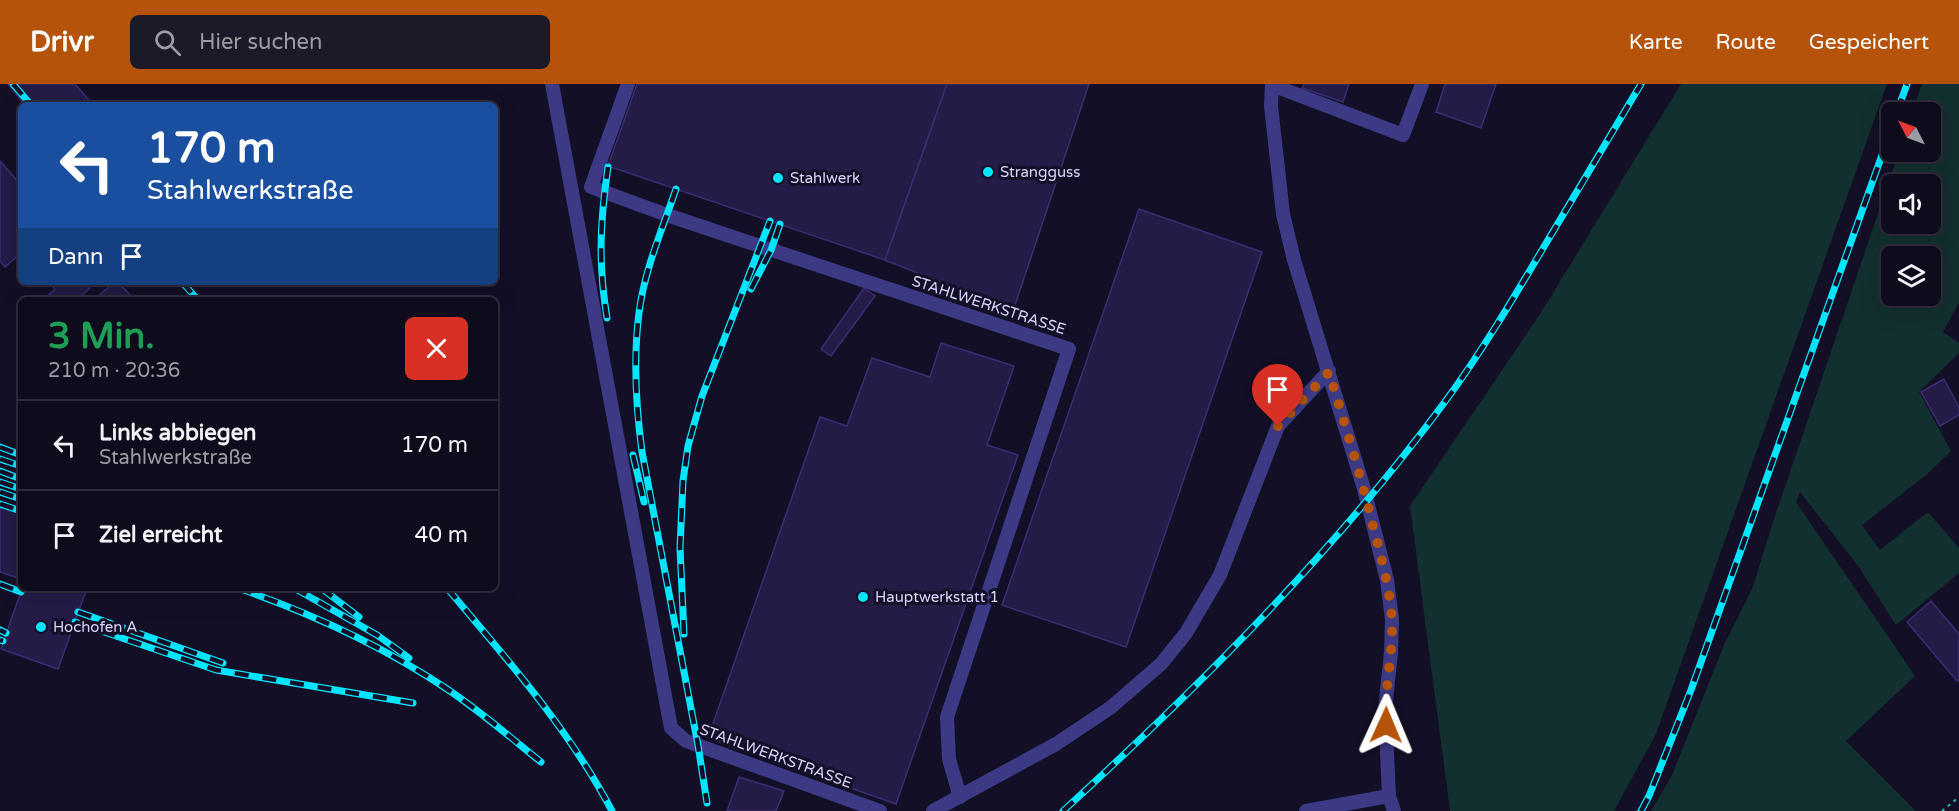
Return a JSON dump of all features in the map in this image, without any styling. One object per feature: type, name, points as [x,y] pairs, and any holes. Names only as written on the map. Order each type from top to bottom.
[{"type":"lane","name":"STAHLWERKSTRASSE","points":[[552,84],[671,728],[687,741],[879,811]]},
{"type":"lane","name":"STAHLWERKSTRASSE","points":[[628,84],[591,187],[667,215],[1069,349],[947,717],[949,759],[960,797]]},
{"type":"lane","points":[[1394,811],[1389,796],[1385,709],[1392,619],[1387,580],[1364,489],[1282,214],[1272,118],[1272,84],[1403,135],[1422,84]]},
{"type":"lane","points":[[933,811],[1056,744],[1110,708],[1161,664],[1186,633],[1220,575],[1278,426],[1329,372]]},
{"type":"lane","points":[[1306,811],[1389,796]]},
{"type":"path","points":[[1942,811],[1959,797]]},
{"type":"green space","points":[[1681,84],[1887,84],[1656,734],[1614,811],[1450,811],[1410,506],[1540,314]]},
{"type":"green space","points":[[1922,84],[1959,84],[1959,303],[1943,332],[1959,343],[1959,353],[1919,392],[1951,451],[1926,475],[1862,525],[1880,550],[1928,512],[1959,548],[1959,573],[1896,625],[1859,567],[1800,492],[1796,502],[1915,676],[1846,741],[1916,811],[1651,811],[1672,775],[1724,645],[1752,589],[1881,205],[1881,234],[1941,234],[1941,174],[1892,174],[1896,162],[1941,162],[1941,102],[1916,102]]},
{"type":"building","points":[[8,84],[75,84],[90,102],[23,102]]},
{"type":"building","name":"Stahlwerk","points":[[637,84],[947,84],[885,260],[608,166]]},
{"type":"building","name":"Strangguss","points":[[947,84],[1089,84],[1013,311],[885,260]]},
{"type":"building","points":[[1304,84],[1349,84],[1343,102],[1302,88]]},
{"type":"building","points":[[1445,84],[1496,84],[1481,128],[1436,112]]},
{"type":"building","points":[[0,161],[18,182],[18,256],[5,267],[0,261]]},
{"type":"building","points":[[1139,209],[1262,252],[1126,647],[1002,605]]},
{"type":"building","points":[[52,285],[87,285],[90,288],[80,297],[46,297],[55,289]]},
{"type":"building","points":[[111,285],[121,285],[132,297],[97,297]]},
{"type":"building","points":[[864,288],[875,296],[831,356],[821,349]]},
{"type":"building","name":"Hauptwerkstatt 1","points":[[941,343],[1014,366],[987,445],[1018,455],[896,804],[708,738],[820,417],[847,426],[872,358],[930,377]]},
{"type":"building","points":[[1944,379],[1959,407],[1959,415],[1940,426],[1921,392]]},
{"type":"building","points":[[0,507],[18,513],[18,578],[0,572]]},
{"type":"building","name":"Hochofen A","points":[[21,591],[86,591],[58,669],[1,649]]},
{"type":"building","points":[[1931,601],[1959,634],[1959,680],[1957,681],[1907,622]]},
{"type":"building","points":[[739,777],[784,791],[776,811],[727,811]]},
{"type":"railway","points":[[13,84],[28,102]]},
{"type":"railway","points":[[1063,811],[1165,716],[1263,616],[1311,565],[1401,458],[1458,384],[1484,345],[1641,84]]},
{"type":"railway","points":[[1901,102],[1907,84]]},
{"type":"railway","points":[[1641,811],[1691,690],[1881,158]]},
{"type":"railway","points":[[607,318],[602,279],[601,242],[608,167]]},
{"type":"railway","points":[[676,189],[654,251],[641,297],[636,348],[637,400],[642,452],[707,803]]},
{"type":"railway","points":[[684,634],[680,548],[683,481],[688,446],[702,396],[770,221]]},
{"type":"railway","points":[[751,289],[771,250],[780,224]]},
{"type":"railway","points":[[185,285],[195,297]]},
{"type":"railway","points":[[0,447],[18,454]]},
{"type":"railway","points":[[633,455],[644,502]]},
{"type":"railway","points":[[0,459],[18,465]]},
{"type":"railway","points":[[0,471],[18,478]]},
{"type":"railway","points":[[0,482],[18,488]]},
{"type":"railway","points":[[0,492],[18,498]]},
{"type":"railway","points":[[0,504],[18,510]]},
{"type":"railway","points":[[0,584],[18,591]]},
{"type":"railway","points":[[246,591],[346,632],[423,673],[495,724],[541,762]]},
{"type":"railway","points":[[299,591],[377,635],[409,658]]},
{"type":"railway","points":[[325,591],[359,617]]},
{"type":"railway","points":[[450,591],[536,695],[576,751],[612,811]]},
{"type":"railway","points":[[78,612],[223,663]]},
{"type":"railway","points":[[75,622],[216,670],[413,703]]},
{"type":"railway","points":[[0,630],[6,633]]},
{"type":"place","name":"Strangguss","points":[[988,172]]},
{"type":"place","name":"Stahlwerk","points":[[778,178]]},
{"type":"place","name":"Hauptwerkstatt 1","points":[[863,597]]},
{"type":"place","name":"Hochofen A","points":[[41,627]]},
{"type":"route","points":[[1278,426],[1329,372],[1364,489],[1387,580],[1392,619],[1385,709],[1386,725]]}]
